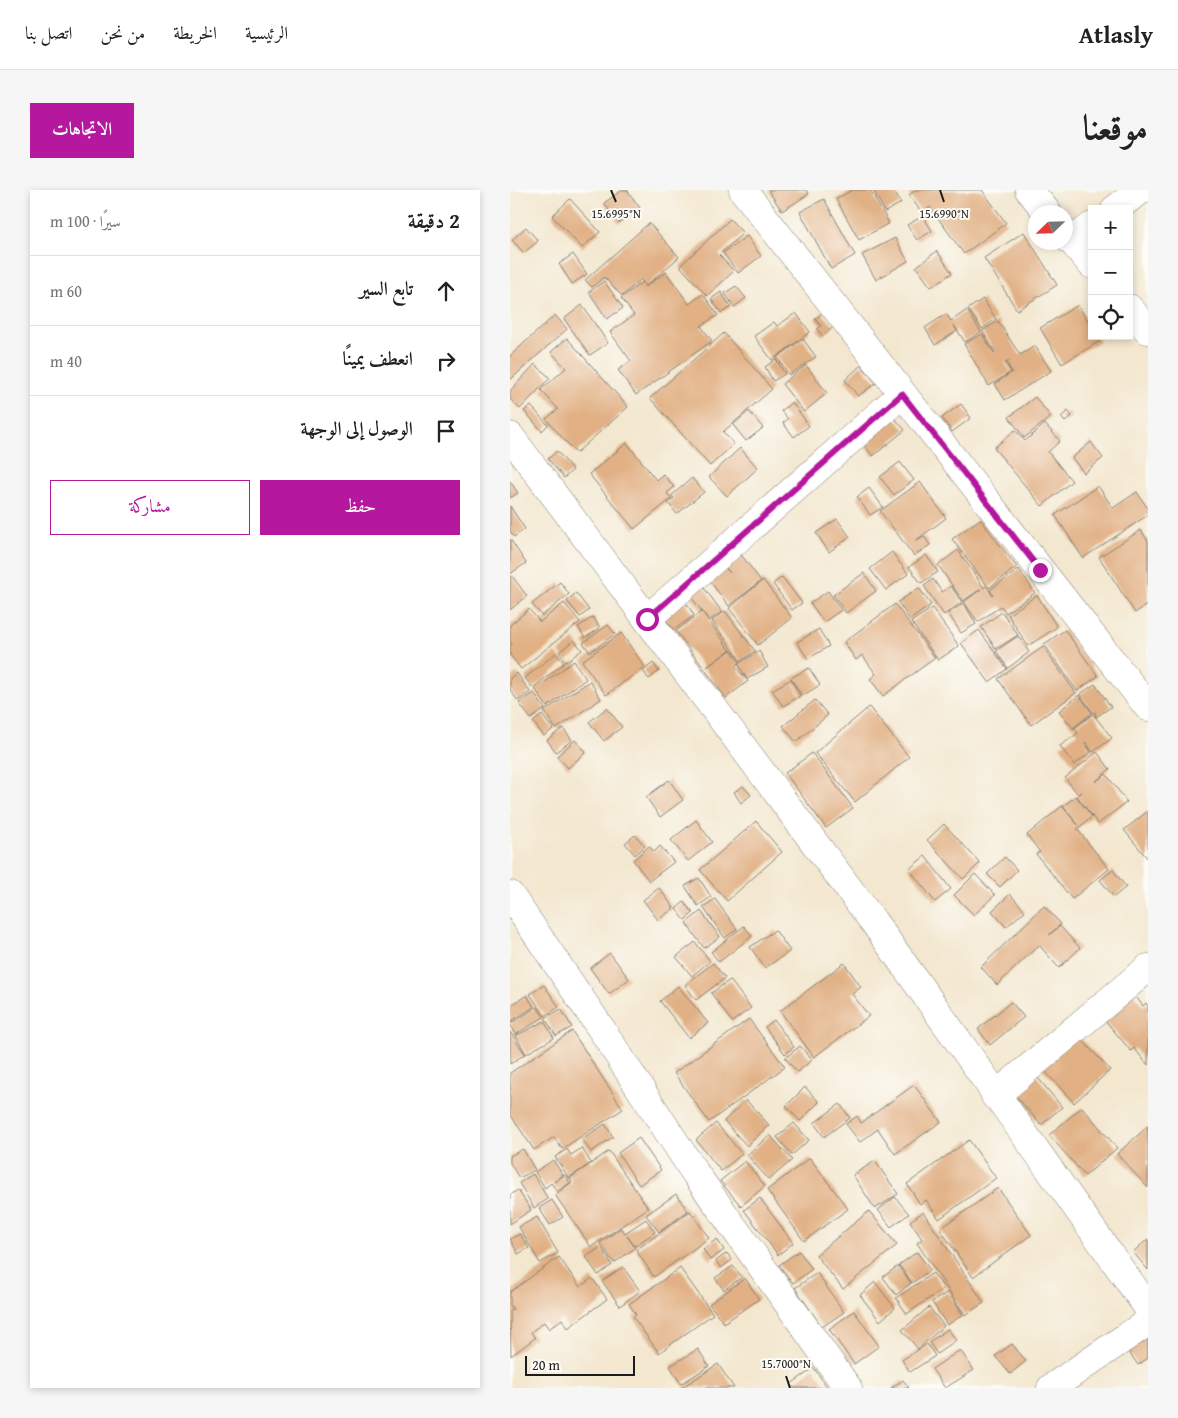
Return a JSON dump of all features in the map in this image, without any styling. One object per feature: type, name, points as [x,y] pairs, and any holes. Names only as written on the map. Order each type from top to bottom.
[{"type":"street","points":[[743,190],[1148,707]]},
{"type":"street","points":[[1029,190],[1041,205]]},
{"type":"street","points":[[1121,205],[1141,190]]},
{"type":"street","points":[[1076,234],[1088,257]]},
{"type":"street","points":[[1133,313],[1148,330]]},
{"type":"street","points":[[647,619],[902,394]]},
{"type":"street","points":[[510,436],[873,921],[995,1096],[1148,1308]]},
{"type":"street","points":[[510,895],[602,1030],[695,1173],[848,1388]]},
{"type":"street","points":[[995,1096],[1148,968]]},
{"type":"street","points":[[1051,1388],[1148,1322]]},
{"type":"building","points":[[622,190],[627,190],[640,208],[619,223],[604,203]]},
{"type":"building","points":[[768,190],[806,190],[809,194],[782,211]]},
{"type":"building","points":[[852,190],[870,190],[889,223],[859,240],[836,199]]},
{"type":"building","points":[[873,190],[893,190],[901,203],[885,212]]},
{"type":"building","points":[[916,190],[982,190],[1006,223],[964,254],[930,207],[922,213],[909,195]]},
{"type":"building","points":[[570,199],[600,232],[582,248],[552,216]]},
{"type":"building","points":[[824,199],[855,255],[831,269],[800,212]]},
{"type":"building","points":[[923,216],[932,231],[917,240],[907,225]]},
{"type":"building","points":[[730,219],[743,233],[719,255],[734,271],[707,296],[680,266]]},
{"type":"building","points":[[649,223],[679,257],[646,286],[641,279],[622,296],[604,277],[592,287],[585,280]]},
{"type":"building","points":[[526,227],[538,241],[524,253],[512,240]]},
{"type":"building","points":[[1024,232],[1028,238],[1028,250],[1035,250],[1057,285],[1017,310],[984,258]]},
{"type":"building","points":[[747,236],[761,256],[738,273],[723,253]]},
{"type":"building","points":[[895,238],[908,261],[876,280],[862,255]]},
{"type":"building","points":[[937,251],[952,273],[931,287],[916,267]]},
{"type":"building","points":[[573,254],[587,274],[572,284],[559,264]]},
{"type":"building","points":[[666,272],[689,304],[703,294],[718,315],[701,326],[712,341],[636,395],[618,370],[631,361],[610,332],[634,315],[621,298],[642,282],[645,287]]},
{"type":"building","points":[[604,281],[623,308],[607,319],[589,292]]},
{"type":"building","points":[[736,286],[746,298],[734,307],[725,293]]},
{"type":"building","points":[[721,292],[731,307],[721,313],[711,299]]},
{"type":"building","points":[[983,299],[996,319],[982,329],[968,309]]},
{"type":"building","points":[[582,305],[608,343],[590,355],[564,319]]},
{"type":"building","points":[[1078,305],[1088,321],[1088,340],[1100,341],[1062,364],[1040,328]]},
{"type":"building","points":[[967,310],[981,332],[965,342],[953,324],[957,331],[935,345],[925,328],[946,314],[951,321]]},
{"type":"building","points":[[796,313],[810,332],[772,360],[754,336],[774,322],[777,326]]},
{"type":"building","points":[[822,313],[834,326],[823,336],[817,329],[821,326],[815,319]]},
{"type":"building","points":[[555,315],[567,329],[510,380],[510,356]]},
{"type":"building","points":[[998,321],[1020,355],[1035,346],[1051,371],[1005,400],[995,384],[1012,372],[1007,363],[1011,360],[1005,363],[1011,372],[989,386],[964,344],[982,334],[994,353],[982,331]]},
{"type":"building","points":[[724,333],[772,389],[723,432],[734,444],[710,466],[650,398]]},
{"type":"building","points":[[567,338],[628,407],[576,453],[546,419],[558,409],[541,390],[566,368],[551,352]]},
{"type":"building","points":[[803,339],[816,357],[789,375],[777,357]]},
{"type":"building","points":[[776,359],[785,374],[773,381],[765,367]]},
{"type":"building","points":[[535,364],[550,378],[520,409],[510,399],[510,391]]},
{"type":"building","points":[[806,365],[827,393],[804,412],[782,384]]},
{"type":"building","points":[[861,365],[876,383],[858,396],[845,380]]},
{"type":"building","points":[[1035,397],[1051,417],[1024,438],[1009,417]]},
{"type":"building","points":[[792,402],[809,426],[794,437],[783,423],[788,419],[781,411]]},
{"type":"building","points":[[961,404],[971,418],[952,432],[942,418]]},
{"type":"building","points":[[531,406],[548,425],[542,431],[524,411]]},
{"type":"building","points":[[749,411],[763,428],[746,441],[733,425]]},
{"type":"building","points":[[1068,411],[1072,416],[1065,422],[1061,417]]},
{"type":"building","points":[[891,414],[905,430],[873,456],[861,441]]},
{"type":"building","points":[[1045,424],[1060,441],[1048,452],[1072,481],[1042,506],[994,448],[1015,430],[1025,441]]},
{"type":"building","points":[[1091,442],[1103,458],[1084,473],[1072,458]]},
{"type":"building","points":[[627,443],[656,480],[663,474],[674,487],[667,493],[671,499],[634,529],[589,474]]},
{"type":"building","points":[[740,448],[758,468],[727,496],[709,477]]},
{"type":"building","points":[[557,451],[573,470],[564,478],[548,459]]},
{"type":"building","points":[[900,462],[914,480],[894,495],[880,477]]},
{"type":"building","points":[[692,478],[704,492],[677,514],[668,503],[674,498],[671,496]]},
{"type":"building","points":[[510,481],[518,493],[510,498]]},
{"type":"building","points":[[920,482],[946,518],[915,541],[924,536],[930,545],[914,556],[880,511]]},
{"type":"building","points":[[1098,486],[1113,508],[1137,492],[1148,509],[1148,515],[1083,558],[1055,515]]},
{"type":"building","points":[[869,488],[883,507],[870,515],[857,497]]},
{"type":"building","points":[[510,506],[525,529],[514,537],[510,531]]},
{"type":"building","points":[[837,519],[850,537],[829,552],[816,533]]},
{"type":"building","points":[[980,519],[1017,567],[989,588],[952,539]]},
{"type":"building","points":[[1141,530],[1148,541],[1148,604],[1135,613],[1099,557]]},
{"type":"building","points":[[510,539],[526,563],[510,574]]},
{"type":"building","points":[[736,548],[761,581],[729,606],[705,575],[721,564],[730,573],[720,561]]},
{"type":"building","points":[[958,550],[984,588],[986,586],[993,596],[990,590],[1019,569],[1035,593],[1006,613],[1001,606],[978,622],[964,602],[981,589],[963,601],[938,565]]},
{"type":"building","points":[[892,552],[908,574],[886,590],[870,569]]},
{"type":"building","points":[[926,555],[938,572],[921,583],[909,567]]},
{"type":"building","points":[[864,573],[876,591],[846,613],[833,595]]},
{"type":"building","points":[[512,576],[527,596],[510,610],[510,577]]},
{"type":"building","points":[[782,577],[802,603],[792,610],[773,584]]},
{"type":"building","points":[[933,579],[942,592],[951,586],[962,602],[944,615],[924,586]]},
{"type":"building","points":[[763,580],[792,618],[758,645],[729,608]]},
{"type":"building","points":[[560,582],[569,594],[542,616],[532,604]]},
{"type":"building","points":[[702,585],[722,612],[709,621],[689,594]]},
{"type":"building","points":[[919,588],[931,605],[910,620],[898,602]]},
{"type":"building","points":[[828,591],[841,610],[824,622],[810,603]]},
{"type":"building","points":[[576,593],[589,610],[580,617],[567,601]]},
{"type":"building","points":[[1037,595],[1057,627],[1028,646],[1008,615]]},
{"type":"building","points":[[683,598],[694,615],[674,630],[662,614]]},
{"type":"building","points":[[564,603],[580,622],[521,669],[510,655],[510,646],[512,644],[510,641],[510,625],[529,609],[540,622]]},
{"type":"building","points":[[964,603],[976,624],[961,633],[948,613]]},
{"type":"building","points":[[895,604],[935,658],[883,696],[870,679],[876,674],[862,655],[856,660],[844,642]]},
{"type":"building","points":[[932,608],[959,646],[938,660],[911,622]]},
{"type":"building","points":[[702,611],[730,650],[707,667],[731,650],[740,662],[735,666],[748,681],[726,698],[676,631]]},
{"type":"building","points":[[725,611],[755,651],[741,661],[712,621]]},
{"type":"building","points":[[1002,612],[1018,635],[996,649],[981,627]]},
{"type":"building","points":[[593,617],[600,628],[585,638],[578,627]]},
{"type":"building","points":[[608,625],[615,634],[590,652],[583,643]]},
{"type":"building","points":[[819,629],[829,646],[808,659],[797,642]]},
{"type":"building","points":[[979,630],[1007,669],[989,682],[961,643]]},
{"type":"building","points":[[1065,630],[1098,676],[1077,691],[1044,644]]},
{"type":"building","points":[[621,633],[645,667],[606,695],[582,661]]},
{"type":"building","points":[[1018,636],[1029,652],[1008,668],[996,651]]},
{"type":"building","points":[[574,640],[582,650],[566,662],[559,652]]},
{"type":"building","points":[[1043,647],[1076,693],[1031,725],[998,679]]},
{"type":"building","points":[[759,651],[768,667],[747,679],[738,664]]},
{"type":"building","points":[[556,653],[564,663],[533,688],[525,678]]},
{"type":"building","points":[[574,661],[586,679],[547,707],[535,689]]},
{"type":"building","points":[[653,663],[659,671],[649,679],[643,671]]},
{"type":"building","points":[[809,668],[820,685],[802,696],[791,678]]},
{"type":"building","points":[[517,673],[530,692],[518,701],[510,690],[510,678]]},
{"type":"building","points":[[791,679],[800,696],[783,706],[772,690]]},
{"type":"building","points":[[590,681],[601,699],[556,729],[544,711]]},
{"type":"building","points":[[1095,684],[1111,707],[1096,717],[1095,712],[1093,713],[1080,694]]},
{"type":"building","points":[[534,693],[545,709],[531,719],[519,703]]},
{"type":"building","points":[[1079,695],[1092,713],[1073,728],[1059,711]]},
{"type":"building","points":[[815,700],[828,715],[796,742],[783,726]]},
{"type":"building","points":[[869,707],[909,757],[855,802],[815,753]]},
{"type":"building","points":[[607,708],[622,727],[604,741],[589,722]]},
{"type":"building","points":[[1093,714],[1112,738],[1093,752],[1085,742],[1091,752],[1074,765],[1060,746],[1078,733],[1074,728]]},
{"type":"building","points":[[542,715],[553,729],[544,736],[533,722]]},
{"type":"building","points":[[563,728],[572,740],[556,752],[547,740]]},
{"type":"building","points":[[575,740],[586,752],[568,768],[557,756]]},
{"type":"building","points":[[1097,752],[1110,769],[1095,782],[1106,774],[1127,802],[1098,824],[1077,796],[1082,792],[1078,794],[1065,778]]},
{"type":"building","points":[[812,753],[853,808],[826,828],[785,773]]},
{"type":"building","points":[[669,780],[683,800],[660,817],[646,797]]},
{"type":"building","points":[[743,786],[751,795],[741,803],[734,792]]},
{"type":"building","points":[[1076,796],[1092,817],[1077,829],[1109,869],[1072,899],[1036,854],[1040,852],[1027,835],[1062,806],[1078,825],[1063,806]]},
{"type":"building","points":[[1148,811],[1148,859],[1124,830]]},
{"type":"building","points":[[696,820],[712,842],[688,861],[671,840]]},
{"type":"building","points":[[756,821],[782,852],[727,901],[700,870]]},
{"type":"building","points":[[944,824],[980,863],[963,879],[927,840]]},
{"type":"building","points":[[635,835],[645,846],[635,855],[625,843]]},
{"type":"building","points":[[649,846],[654,852],[660,846],[674,862],[649,881],[633,860]]},
{"type":"building","points":[[925,856],[951,889],[935,902],[909,869]]},
{"type":"building","points":[[1005,857],[1017,870],[1000,887],[987,874]]},
{"type":"building","points":[[1113,870],[1126,887],[1114,897],[1100,880]]},
{"type":"building","points":[[975,874],[995,895],[974,915],[954,895]]},
{"type":"building","points":[[699,878],[711,897],[698,906],[685,886]]},
{"type":"building","points":[[659,888],[674,908],[658,920],[643,900]]},
{"type":"building","points":[[1010,894],[1025,911],[1006,927],[992,911]]},
{"type":"building","points":[[715,899],[737,929],[725,938],[703,907]]},
{"type":"building","points":[[684,902],[693,913],[685,920],[676,909]]},
{"type":"building","points":[[1044,906],[1061,924],[1049,935],[1060,926],[1080,948],[1059,968],[1039,945],[997,985],[981,967]]},
{"type":"building","points":[[701,911],[720,937],[704,948],[686,923]]},
{"type":"building","points":[[744,926],[752,936],[719,962],[711,952]]},
{"type":"building","points":[[775,930],[790,951],[765,968],[750,947]]},
{"type":"building","points":[[695,942],[710,961],[692,976],[676,957]]},
{"type":"building","points":[[610,953],[629,979],[609,994],[590,968]]},
{"type":"building","points":[[713,963],[725,978],[696,1000],[685,985]]},
{"type":"building","points":[[844,963],[861,987],[852,994],[869,1016],[814,1057],[780,1011]]},
{"type":"building","points":[[730,980],[751,1008],[732,1022],[711,993]]},
{"type":"building","points":[[544,985],[559,1007],[545,1016],[530,994]]},
{"type":"building","points":[[678,986],[708,1023],[689,1038],[660,1001]]},
{"type":"building","points":[[1133,993],[1143,1006],[1146,1003],[1148,1006],[1148,1065],[1134,1048],[1131,1051],[1103,1018]]},
{"type":"building","points":[[527,995],[534,1007],[510,1022],[510,1006]]},
{"type":"building","points":[[1011,1002],[1024,1017],[990,1045],[978,1029]]},
{"type":"building","points":[[537,1007],[544,1017],[515,1035],[510,1024]]},
{"type":"building","points":[[561,1009],[572,1027],[556,1036],[545,1018]]},
{"type":"building","points":[[749,1019],[785,1067],[709,1122],[674,1073]]},
{"type":"building","points":[[774,1020],[794,1047],[785,1054],[765,1027]]},
{"type":"building","points":[[544,1021],[554,1038],[526,1054],[516,1036]]},
{"type":"building","points":[[572,1031],[623,1109],[562,1149],[554,1137],[534,1150],[510,1114],[510,1073]]},
{"type":"building","points":[[510,1032],[525,1054],[510,1064]]},
{"type":"building","points":[[1075,1032],[1110,1070],[1074,1103],[1039,1065]]},
{"type":"building","points":[[800,1046],[812,1060],[797,1072],[785,1058]]},
{"type":"building","points":[[1033,1072],[1062,1107],[1041,1125],[1011,1090]]},
{"type":"building","points":[[914,1085],[941,1122],[895,1154],[878,1129],[860,1142],[846,1124],[857,1116],[861,1123]]},
{"type":"building","points":[[805,1087],[819,1102],[800,1121],[786,1106]]},
{"type":"building","points":[[746,1100],[769,1125],[747,1146],[724,1121]]},
{"type":"building","points":[[840,1104],[850,1118],[824,1137],[814,1123]]},
{"type":"building","points":[[1082,1107],[1117,1148],[1085,1176],[1049,1135]]},
{"type":"building","points":[[716,1123],[742,1154],[721,1171],[696,1140]]},
{"type":"building","points":[[794,1123],[809,1140],[792,1155],[777,1137]]},
{"type":"building","points":[[605,1124],[613,1137],[591,1152],[582,1139]]},
{"type":"building","points":[[1148,1126],[1148,1188],[1117,1154]]},
{"type":"building","points":[[770,1135],[792,1160],[769,1180],[747,1155]]},
{"type":"building","points":[[639,1138],[661,1170],[639,1185],[618,1153]]},
{"type":"building","points":[[969,1140],[996,1178],[939,1219],[926,1200],[920,1204],[907,1184]]},
{"type":"building","points":[[582,1148],[591,1163],[569,1178],[555,1157],[567,1149],[571,1155]]},
{"type":"building","points":[[523,1149],[535,1170],[519,1178],[510,1163],[510,1156]]},
{"type":"building","points":[[609,1151],[648,1208],[591,1247],[555,1195],[572,1182],[570,1178]]},
{"type":"building","points":[[810,1158],[848,1209],[804,1241],[767,1190]]},
{"type":"building","points":[[553,1160],[563,1175],[554,1182],[565,1175],[570,1183],[557,1191],[551,1183],[545,1188],[535,1172]]},
{"type":"building","points":[[745,1161],[765,1186],[741,1206],[720,1181]]},
{"type":"building","points":[[875,1161],[898,1194],[875,1209],[853,1175]]},
{"type":"building","points":[[533,1174],[548,1199],[534,1208],[519,1183]]},
{"type":"building","points":[[998,1188],[1031,1235],[973,1277],[940,1229]]},
{"type":"building","points":[[518,1190],[531,1210],[510,1224],[510,1195]]},
{"type":"building","points":[[676,1194],[688,1211],[659,1232],[646,1215]]},
{"type":"building","points":[[895,1197],[909,1214],[891,1227],[878,1210]]},
{"type":"building","points":[[760,1198],[793,1243],[778,1255],[744,1210]]},
{"type":"building","points":[[552,1200],[563,1217],[550,1225],[539,1208]]},
{"type":"building","points":[[690,1211],[709,1238],[654,1277],[636,1250]]},
{"type":"building","points":[[869,1211],[897,1245],[843,1289],[816,1255]]},
{"type":"building","points":[[923,1212],[984,1303],[965,1315],[917,1243],[922,1239],[910,1221]]},
{"type":"building","points":[[537,1217],[558,1253],[540,1263],[519,1227]]},
{"type":"building","points":[[646,1219],[655,1232],[635,1246],[627,1236],[635,1248],[614,1263],[600,1243],[621,1228],[625,1233]]},
{"type":"building","points":[[520,1234],[529,1248],[518,1254],[510,1239]]},
{"type":"building","points":[[717,1239],[724,1250],[710,1260],[703,1249]]},
{"type":"building","points":[[1148,1239],[1148,1270],[1133,1252]]},
{"type":"building","points":[[601,1247],[612,1265],[598,1275],[586,1257]]},
{"type":"building","points":[[799,1251],[812,1269],[793,1283],[779,1265]]},
{"type":"building","points":[[917,1252],[930,1270],[912,1283],[899,1265]]},
{"type":"building","points":[[727,1253],[732,1260],[721,1268],[716,1261]]},
{"type":"building","points":[[559,1257],[580,1287],[592,1278],[607,1299],[568,1328],[562,1319],[549,1329],[544,1322],[531,1332],[535,1338],[511,1356],[510,1311],[513,1309],[510,1305],[510,1292]]},
{"type":"building","points":[[733,1266],[742,1277],[724,1290],[715,1278]]},
{"type":"building","points":[[898,1266],[911,1283],[896,1295],[883,1277]]},
{"type":"building","points":[[623,1267],[640,1291],[620,1306],[602,1281]]},
{"type":"building","points":[[680,1268],[713,1314],[659,1353],[633,1317],[636,1315],[629,1304]]},
{"type":"building","points":[[817,1273],[844,1312],[822,1327],[795,1288]]},
{"type":"building","points":[[933,1273],[944,1288],[907,1314],[896,1298]]},
{"type":"building","points":[[745,1278],[759,1299],[724,1323],[709,1304]]},
{"type":"building","points":[[875,1282],[895,1308],[880,1321],[860,1295]]},
{"type":"building","points":[[948,1292],[963,1315],[947,1325],[932,1302]]},
{"type":"building","points":[[929,1307],[944,1326],[918,1349],[902,1330]]},
{"type":"building","points":[[854,1311],[879,1346],[854,1364],[829,1329]]},
{"type":"building","points":[[948,1329],[956,1340],[937,1354],[929,1342]]},
{"type":"building","points":[[1145,1334],[1148,1339],[1148,1358],[1138,1365],[1126,1348]]},
{"type":"building","points":[[927,1344],[935,1356],[910,1372],[902,1360]]},
{"type":"building","points":[[1012,1344],[1026,1361],[1010,1374],[995,1356]]},
{"type":"building","points":[[698,1349],[709,1366],[681,1384],[670,1366]]},
{"type":"building","points":[[960,1350],[974,1370],[945,1388],[932,1369]]},
{"type":"building","points":[[718,1364],[734,1388],[681,1388]]},
{"type":"building","points":[[814,1368],[828,1388],[794,1388],[791,1384]]},
{"type":"building","points":[[903,1380],[909,1388],[891,1388]]},
{"type":"route","points":[[647,619],[902,394],[1040,570]]}]
